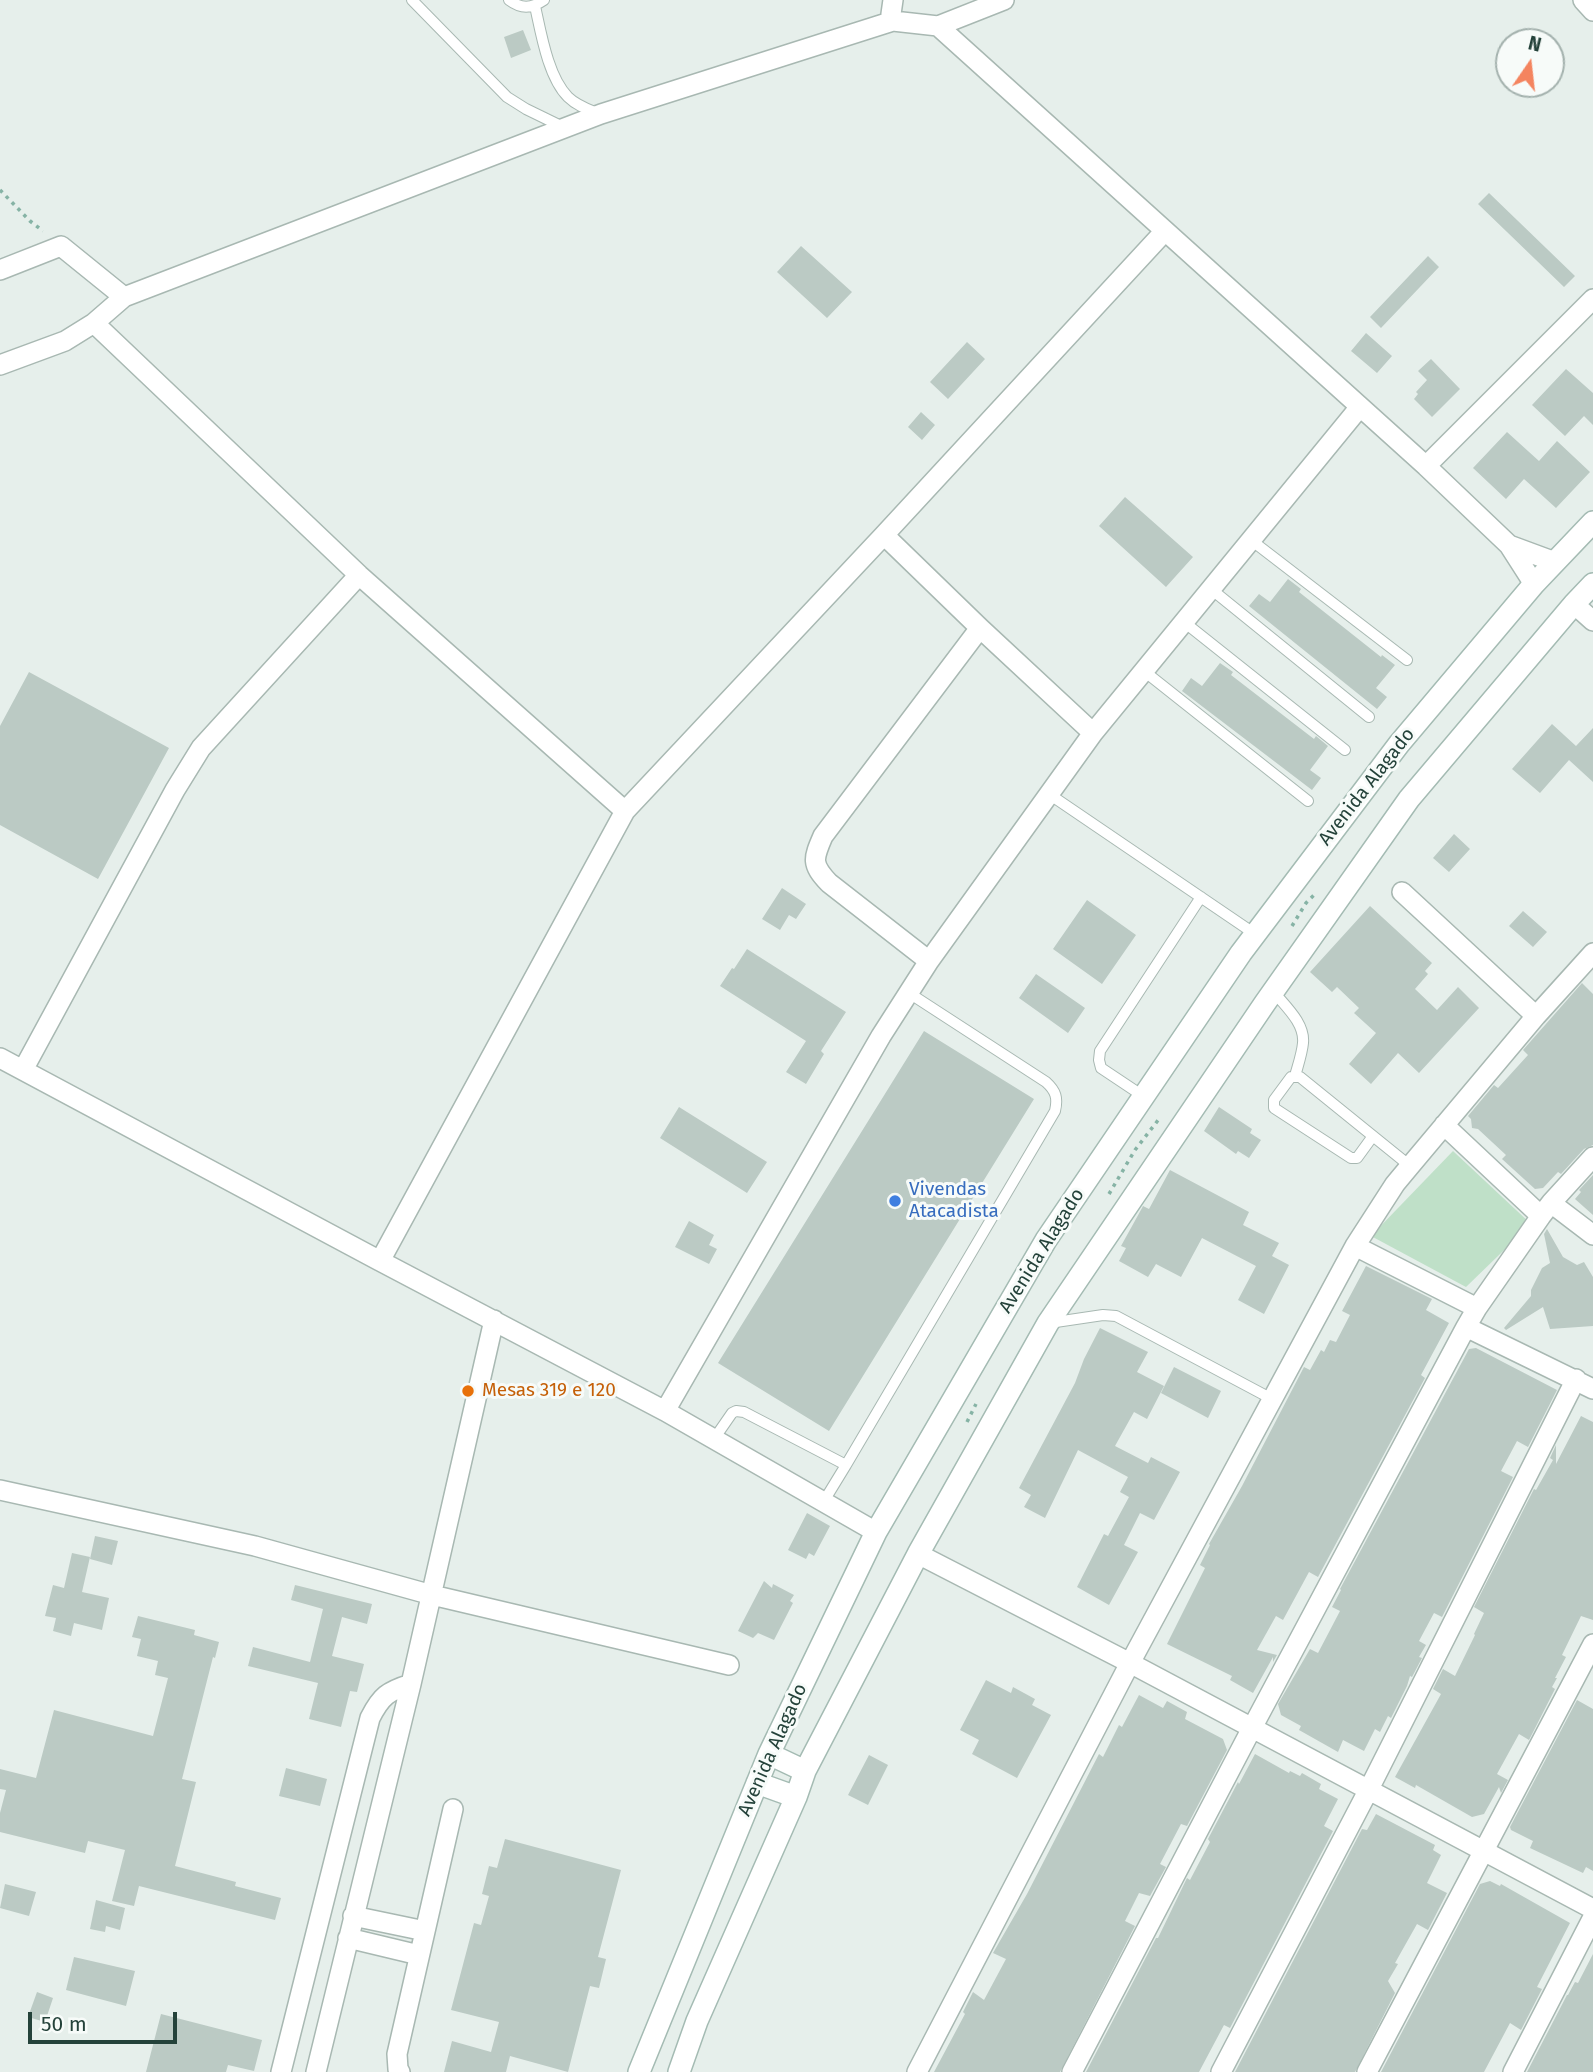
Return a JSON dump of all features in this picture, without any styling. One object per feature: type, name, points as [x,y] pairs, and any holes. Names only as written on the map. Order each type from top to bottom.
[{"type":"main road","name":"Avenida Alagado","points":[[639,2072],[769,1754],[876,1532],[1046,1240],[1255,934],[1399,744],[1535,584],[1593,522]]},
{"type":"main road","name":"Avenida Alagado","points":[[679,2072],[697,2021],[796,1797],[804,1771],[918,1554],[1048,1323],[1273,991],[1409,800],[1593,584]]},
{"type":"main road","points":[[769,1754],[804,1771]]},
{"type":"main road","points":[[757,1783],[796,1797]]},
{"type":"street","points":[[893,21],[891,14],[894,0]]},
{"type":"street","points":[[0,365],[65,341],[94,323],[124,297],[601,114],[893,21],[938,26],[1004,0]]},
{"type":"street","points":[[1583,0],[1593,11]]},
{"type":"street","points":[[938,26],[1426,466],[1509,545],[1535,584]]},
{"type":"street","points":[[380,1261],[625,811],[1164,232]]},
{"type":"street","points":[[0,270],[61,246],[124,297]]},
{"type":"street","points":[[1426,466],[1593,299]]},
{"type":"street","points":[[94,323],[359,575],[625,811]]},
{"type":"street","points":[[665,1411],[881,1036],[929,961],[1093,733],[1359,408]]},
{"type":"street","points":[[884,535],[1093,733]]},
{"type":"street","points":[[1509,545],[1555,562]]},
{"type":"street","points":[[23,1070],[175,790],[201,748],[359,575]]},
{"type":"street","points":[[1574,604],[1593,621]]},
{"type":"street","points":[[929,961],[829,883],[817,870],[815,855],[823,836],[980,628]]},
{"type":"street","points":[[1402,892],[1536,1016]]},
{"type":"street","points":[[917,2072],[1130,1663],[1355,1246],[1395,1184],[1536,1016],[1593,953]]},
{"type":"street","points":[[0,1058],[665,1411],[876,1532]]},
{"type":"street","points":[[1444,1125],[1546,1210],[1593,1235]]},
{"type":"street","points":[[1072,2072],[1466,1327],[1546,1210],[1593,1157]]},
{"type":"street","points":[[1355,1246],[1477,1308]]},
{"type":"street","points":[[316,2072],[411,1684],[494,1320]]},
{"type":"street","points":[[1221,2072],[1585,1384],[1466,1327]]},
{"type":"street","points":[[0,1490],[255,1546],[432,1595],[729,1665]]},
{"type":"street","points":[[918,1554],[1130,1663],[1593,1909]]},
{"type":"street","points":[[1367,2072],[1593,1644]]},
{"type":"street","points":[[281,2072],[370,1718],[378,1702],[391,1690],[411,1684]]},
{"type":"street","points":[[400,2072],[397,2054],[453,1809]]},
{"type":"street","points":[[353,1916],[425,1931]]},
{"type":"street","points":[[1513,2072],[1593,1917]]},
{"type":"street","points":[[348,1938],[419,1955]]},
{"type":"lane","points":[[412,0],[507,97],[565,128]]},
{"type":"lane","points":[[509,0],[517,6],[527,7],[539,3],[546,51],[560,87],[569,99],[601,114]]},
{"type":"lane","points":[[1251,540],[1406,660]]},
{"type":"lane","points":[[1211,589],[1369,717]]},
{"type":"lane","points":[[1184,622],[1345,750]]},
{"type":"lane","points":[[1144,671],[1308,801]]},
{"type":"lane","points":[[1049,794],[1255,934]]},
{"type":"lane","points":[[1143,1096],[1101,1068],[1100,1051],[1201,897]]},
{"type":"lane","points":[[1273,991],[1303,1033],[1296,1076]]},
{"type":"lane","points":[[824,1501],[1055,1111],[1058,1099],[1053,1088],[1046,1082],[909,993]]},
{"type":"lane","points":[[1373,1136],[1357,1158],[1351,1158],[1274,1108],[1274,1100],[1291,1077],[1300,1077],[1373,1136],[1410,1166]]},
{"type":"lane","points":[[1048,1323],[1103,1315],[1116,1316],[1272,1399]]},
{"type":"lane","points":[[714,1438],[732,1413],[744,1412],[846,1465]]},
{"type":"path","points":[[0,190],[30,221],[61,246]]},
{"type":"green space","points":[[1453,1151],[1531,1224],[1466,1287],[1371,1236]]},
{"type":"building","points":[[523,30],[531,50],[511,58],[504,37]]},
{"type":"building","points":[[1489,193],[1575,276],[1564,287],[1478,204]]},
{"type":"building","points":[[801,246],[852,292],[827,318],[777,272]]},
{"type":"building","points":[[1428,256],[1439,267],[1381,328],[1370,317]]},
{"type":"building","points":[[1366,333],[1392,356],[1377,373],[1351,351]]},
{"type":"building","points":[[967,342],[985,359],[948,399],[930,382]]},
{"type":"building","points":[[1431,359],[1460,389],[1432,417],[1414,399],[1418,394],[1416,392],[1427,380],[1418,371]]},
{"type":"building","points":[[1566,369],[1593,393],[1593,425],[1584,416],[1565,436],[1532,405]]},
{"type":"building","points":[[921,412],[935,425],[922,440],[908,427]]},
{"type":"building","points":[[1507,432],[1539,461],[1557,441],[1590,472],[1556,508],[1524,479],[1506,499],[1473,468]]},
{"type":"building","points":[[1125,497],[1193,557],[1166,587],[1099,526]]},
{"type":"building","points":[[1288,579],[1301,589],[1299,592],[1381,657],[1382,655],[1395,665],[1376,688],[1387,697],[1377,709],[1249,606],[1259,594],[1270,602]]},
{"type":"building","points":[[1220,663],[1233,672],[1231,675],[1314,739],[1316,736],[1328,746],[1310,770],[1321,778],[1312,790],[1182,691],[1191,678],[1202,686]]},
{"type":"building","points":[[29,672],[169,748],[98,879],[0,825],[0,726]]},
{"type":"building","points":[[1552,724],[1576,746],[1593,728],[1593,782],[1569,760],[1540,793],[1512,769]]},
{"type":"building","points":[[1454,834],[1470,849],[1449,872],[1433,858]]},
{"type":"building","points":[[782,888],[806,904],[796,919],[789,915],[780,930],[762,919]]},
{"type":"building","points":[[1087,900],[1136,935],[1102,984],[1053,949]]},
{"type":"building","points":[[1370,906],[1432,963],[1425,971],[1428,974],[1415,989],[1437,1010],[1458,987],[1479,1008],[1419,1073],[1398,1053],[1371,1084],[1349,1064],[1376,1033],[1354,1013],[1359,1008],[1337,987],[1332,992],[1310,972]]},
{"type":"building","points":[[1523,911],[1547,932],[1533,947],[1509,926]]},
{"type":"building","points":[[747,949],[846,1012],[821,1051],[824,1054],[806,1084],[786,1072],[806,1041],[720,986]]},
{"type":"building","points":[[1036,974],[1085,1008],[1068,1033],[1019,998]]},
{"type":"building","points":[[1582,983],[1593,994],[1593,1145],[1584,1149],[1561,1174],[1558,1172],[1543,1188],[1535,1189],[1502,1159],[1506,1155],[1478,1129],[1472,1128],[1468,1116],[1494,1085],[1498,1088],[1528,1055],[1523,1050]]},
{"type":"building","name":"Vivendas Atacadista","points":[[924,1031],[1034,1099],[829,1431],[718,1363]]},
{"type":"building","points":[[679,1107],[767,1162],[747,1193],[660,1138]]},
{"type":"building","points":[[1219,1107],[1252,1129],[1250,1133],[1261,1140],[1249,1158],[1238,1151],[1236,1154],[1204,1131]]},
{"type":"building","points":[[1170,1170],[1249,1212],[1243,1225],[1279,1243],[1272,1256],[1289,1265],[1264,1314],[1238,1300],[1256,1266],[1202,1238],[1181,1277],[1156,1264],[1148,1277],[1119,1261],[1126,1248],[1121,1246],[1143,1206],[1149,1209]]},
{"type":"building","points":[[1593,1175],[1593,1215],[1575,1199],[1581,1192],[1579,1190]]},
{"type":"building","points":[[689,1221],[714,1235],[709,1245],[717,1249],[709,1264],[675,1247]]},
{"type":"building","points":[[1547,1229],[1563,1257],[1577,1265],[1584,1262],[1593,1277],[1593,1326],[1550,1329],[1543,1307],[1506,1330],[1504,1328],[1531,1296],[1531,1290],[1542,1268],[1550,1263],[1544,1234]]},
{"type":"building","points":[[1366,1266],[1432,1299],[1426,1310],[1449,1323],[1421,1375],[1425,1378],[1318,1577],[1309,1572],[1283,1620],[1276,1616],[1257,1650],[1277,1655],[1273,1662],[1273,1657],[1253,1693],[1230,1680],[1232,1676],[1167,1644],[1205,1568],[1200,1565],[1209,1544],[1304,1367],[1310,1370],[1330,1340],[1336,1342],[1350,1315],[1342,1311]]},
{"type":"building","points":[[1100,1328],[1148,1352],[1137,1372],[1164,1386],[1147,1419],[1134,1412],[1115,1446],[1148,1463],[1151,1457],[1180,1472],[1154,1520],[1140,1513],[1124,1545],[1138,1552],[1109,1605],[1077,1587],[1104,1534],[1108,1536],[1129,1497],[1120,1492],[1128,1477],[1078,1450],[1045,1518],[1024,1507],[1031,1495],[1019,1488],[1075,1383]]},
{"type":"building","points":[[1476,1348],[1557,1390],[1528,1447],[1517,1441],[1501,1471],[1513,1477],[1442,1617],[1434,1613],[1419,1641],[1426,1645],[1419,1657],[1422,1658],[1412,1677],[1410,1676],[1391,1718],[1388,1716],[1380,1732],[1375,1729],[1364,1751],[1343,1740],[1338,1752],[1299,1730],[1301,1726],[1281,1715],[1278,1704],[1310,1649],[1318,1653],[1340,1611],[1332,1607],[1340,1589],[1469,1349]]},
{"type":"building","points":[[1174,1367],[1221,1391],[1208,1418],[1161,1393]]},
{"type":"building","points":[[1581,1416],[1593,1422],[1593,1620],[1581,1616],[1562,1655],[1566,1657],[1555,1678],[1552,1687],[1555,1689],[1529,1740],[1519,1734],[1497,1774],[1508,1780],[1501,1793],[1499,1787],[1484,1814],[1472,1817],[1416,1785],[1415,1788],[1395,1777],[1441,1694],[1433,1689],[1443,1669],[1455,1676],[1475,1635],[1484,1613],[1474,1607],[1534,1489],[1536,1490],[1553,1460],[1550,1458],[1556,1445],[1556,1464]]},
{"type":"building","points":[[807,1513],[830,1526],[814,1556],[809,1553],[806,1559],[788,1550]]},
{"type":"building","points":[[95,1536],[118,1541],[112,1565],[90,1559]]},
{"type":"building","points":[[72,1553],[90,1557],[82,1592],[109,1598],[102,1630],[74,1623],[71,1636],[53,1631],[56,1618],[45,1616],[53,1585],[64,1588]]},
{"type":"building","points":[[764,1581],[772,1588],[773,1584],[794,1595],[790,1601],[793,1603],[774,1640],[758,1633],[753,1638],[738,1631]]},
{"type":"building","points":[[295,1585],[372,1604],[367,1624],[342,1617],[332,1656],[364,1664],[357,1692],[350,1691],[341,1727],[309,1719],[318,1683],[248,1666],[253,1647],[310,1662],[323,1609],[291,1600]]},
{"type":"building","points":[[138,1616],[195,1630],[194,1635],[219,1642],[182,1779],[196,1782],[175,1866],[236,1882],[235,1886],[281,1898],[275,1920],[139,1886],[134,1906],[112,1901],[125,1850],[88,1841],[85,1853],[0,1832],[0,1813],[6,1790],[0,1789],[0,1769],[36,1778],[54,1710],[153,1736],[168,1678],[155,1675],[158,1661],[137,1656],[141,1639],[132,1637]]},
{"type":"building","points":[[986,1680],[1011,1693],[1013,1687],[1035,1699],[1032,1705],[1051,1715],[1017,1778],[972,1754],[979,1740],[960,1730]]},
{"type":"building","points":[[1139,1695],[1163,1708],[1167,1701],[1187,1712],[1185,1719],[1223,1739],[1227,1750],[1187,1826],[1181,1824],[1160,1864],[1166,1867],[1150,1896],[1139,1893],[1125,1921],[1135,1926],[1060,2072],[934,2072],[965,2014],[963,2012],[973,1992],[984,2000],[1006,1959],[993,1953],[1027,1894],[1099,1754],[1103,1757],[1119,1725],[1122,1727]]},
{"type":"building","points":[[1577,1700],[1593,1709],[1593,1871],[1586,1867],[1583,1873],[1530,1848],[1533,1841],[1510,1827]]},
{"type":"building","points":[[1255,1754],[1289,1773],[1290,1771],[1300,1776],[1302,1773],[1321,1784],[1319,1789],[1338,1799],[1324,1826],[1333,1831],[1230,2028],[1224,2025],[1199,2072],[1086,2072],[1187,1878],[1190,1880],[1210,1842],[1208,1839],[1238,1782],[1239,1784]]},
{"type":"building","points":[[869,1755],[888,1765],[868,1805],[848,1795]]},
{"type":"building","points":[[286,1768],[327,1779],[320,1806],[279,1796]]},
{"type":"building","points":[[1376,1814],[1435,1845],[1433,1850],[1441,1855],[1427,1883],[1447,1893],[1428,1930],[1417,1924],[1395,1963],[1398,1964],[1388,1981],[1395,1993],[1355,2072],[1235,2072],[1362,1829],[1367,1830]]},
{"type":"building","points":[[505,1839],[621,1870],[598,1957],[606,1959],[599,1988],[590,1986],[568,2072],[510,2056],[506,2072],[444,2072],[452,2041],[491,2052],[499,2022],[451,2010],[474,1923],[481,1925],[489,1896],[482,1894],[489,1866],[497,1868]]},
{"type":"building","points":[[1490,1881],[1500,1886],[1501,1884],[1570,1923],[1537,1987],[1542,1989],[1521,2030],[1510,2023],[1484,2072],[1381,2072],[1480,1884]]},
{"type":"building","points":[[5,1884],[36,1892],[29,1916],[0,1908]]},
{"type":"building","points":[[96,1900],[125,1908],[120,1930],[106,1926],[105,1932],[90,1929]]},
{"type":"building","points":[[1593,1954],[1593,2072],[1527,2072],[1567,1995],[1575,1982],[1578,1983]]},
{"type":"building","points":[[74,1957],[135,1971],[126,2006],[66,1990]]},
{"type":"building","points":[[37,1992],[53,1998],[45,2022],[28,2017]]},
{"type":"building","points":[[161,2014],[262,2040],[254,2071],[228,2065],[226,2072],[146,2072]]},
{"type":"place","name":"Vivendas Atacadista","points":[[895,1201]]},
{"type":"place","name":"Mesas 319 e 120","points":[[468,1391]]}]
